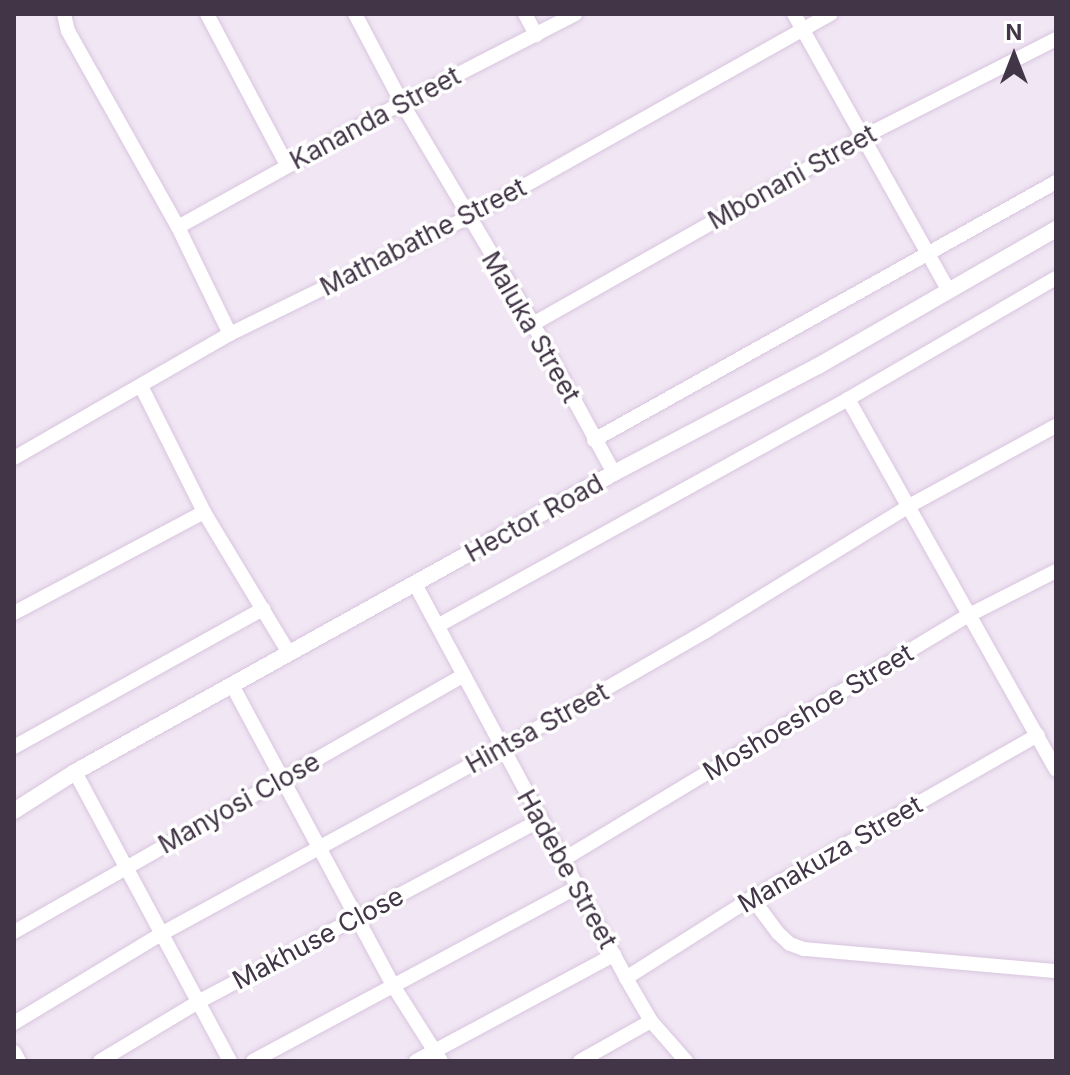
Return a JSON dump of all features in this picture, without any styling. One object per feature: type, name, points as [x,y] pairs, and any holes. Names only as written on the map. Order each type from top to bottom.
[{"type":"street","points":[[64,14],[68,31],[178,227],[230,334]]},
{"type":"street","points":[[207,14],[287,165]]},
{"type":"street","name":"Maluka Street","points":[[355,14],[402,103],[467,218],[533,324],[614,473]]},
{"type":"street","points":[[525,14],[536,35]]},
{"type":"street","name":"Kananda Street","points":[[178,227],[402,103],[575,14]]},
{"type":"street","points":[[794,14],[865,136],[948,290]]},
{"type":"street","name":"Mathabathe Street","points":[[14,458],[142,388],[230,334],[467,218],[831,14]]},
{"type":"street","name":"Mbonani Street","points":[[533,324],[865,136],[1056,39]]},
{"type":"street","name":"Hector Road","points":[[594,440],[1056,182]]},
{"type":"street","name":"Hector Road","points":[[14,811],[75,772],[614,473],[818,366],[1056,229]]},
{"type":"street","name":"Hector Road","points":[[439,625],[848,399],[1056,278]]},
{"type":"street","points":[[142,388],[204,512],[289,653]]},
{"type":"street","points":[[848,399],[1056,770]]},
{"type":"street","name":"Hintsa Street","points":[[14,1023],[161,934],[501,749],[706,631],[909,506],[1056,426]]},
{"type":"street","points":[[14,613],[204,512]]},
{"type":"street","name":"Moshoeshoe Street","points":[[564,859],[969,615],[1056,571]]},
{"type":"street","name":"Hadebe Street","points":[[415,584],[626,978],[651,1021],[686,1061]]},
{"type":"street","points":[[14,747],[263,609]]},
{"type":"street","name":"Manyosi Close","points":[[14,932],[464,675]]},
{"type":"street","points":[[232,685],[392,984],[438,1056]]},
{"type":"street","name":"Manakuza Street","points":[[626,978],[752,898],[1038,735]]},
{"type":"street","points":[[75,772],[230,1061]]},
{"type":"street","name":"Makhuse Close","points":[[100,1061],[198,1002],[540,820]]},
{"type":"street","points":[[253,1061],[579,886]]},
{"type":"street","points":[[752,898],[778,933],[790,944],[804,949],[1056,971]]},
{"type":"street","points":[[416,1061],[438,1056],[614,955]]},
{"type":"street","points":[[580,1061],[651,1021]]},
{"type":"street","points":[[14,1052],[19,1061]]}]
